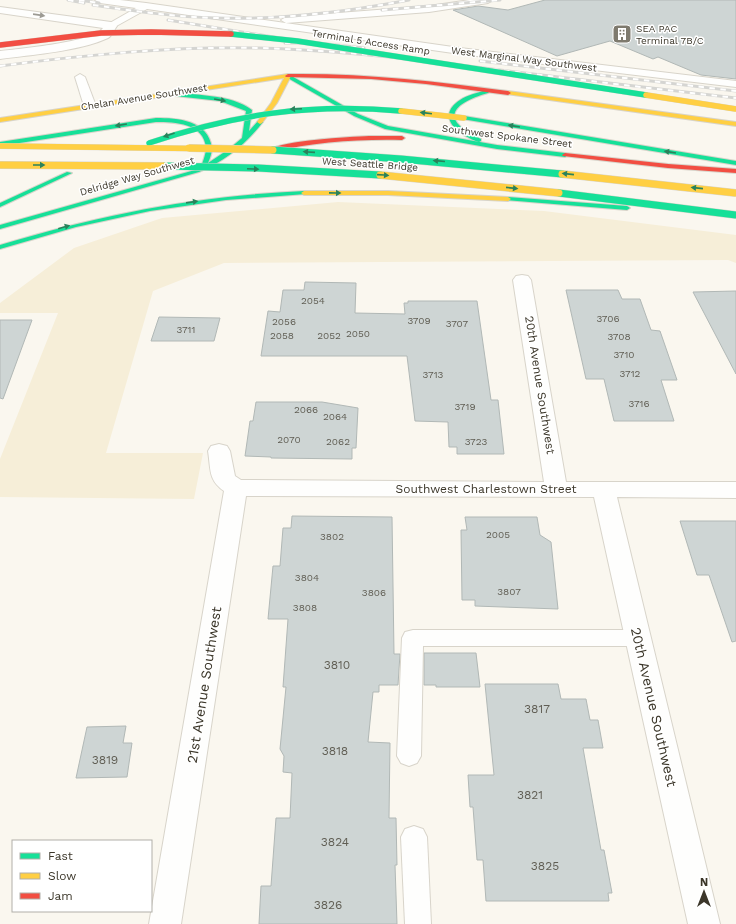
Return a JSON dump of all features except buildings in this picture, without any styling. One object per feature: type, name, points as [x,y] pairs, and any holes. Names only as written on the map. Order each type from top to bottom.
[{"type":"main road","name":"Terminal 5 Access Ramp","points":[[0,45],[114,33],[179,32],[230,34],[297,42],[736,109]]},
{"type":"main road","points":[[288,76],[358,74],[736,124]]},
{"type":"main road","name":"Chelan Avenue Southwest","points":[[0,120],[288,76]]},
{"type":"main road","name":"Southwest Spokane Street","points":[[288,76],[356,115],[387,128],[497,147],[668,166],[736,171]]},
{"type":"main road","name":"Delridge Way Southwest","points":[[0,226],[54,210],[107,198],[204,168],[245,140],[276,101],[288,76]]},
{"type":"main road","points":[[495,91],[483,92],[465,97],[454,105],[451,116],[454,126],[468,136],[497,147]]},
{"type":"main road","points":[[168,94],[214,99],[241,105],[249,110],[245,140]]},
{"type":"main road","points":[[0,205],[69,173],[171,134],[211,123],[254,114],[290,109],[334,107],[395,110],[464,118],[736,163]]},
{"type":"main road","points":[[0,145],[133,123],[158,120],[175,120],[188,123],[203,132],[208,140],[209,154],[204,168]]},
{"type":"main road","points":[[204,168],[294,144],[334,139],[439,138]]},
{"type":"main road","name":"West Seattle Bridge","points":[[0,145],[189,148],[350,155],[474,164],[736,193]]},
{"type":"main road","name":"West Seattle Bridge","points":[[0,165],[158,166],[310,171],[411,177],[736,216]]},
{"type":"main road","points":[[21,185],[69,173]]},
{"type":"main road","points":[[0,248],[27,238],[82,222],[160,207],[225,198],[308,192],[470,197],[736,216]]},
{"type":"street","points":[[0,10],[111,26],[105,35],[84,42],[0,55]]},
{"type":"street","name":"20th Avenue Southwest","points":[[522,280],[556,489]]},
{"type":"street","points":[[219,451],[224,480],[236,488]]},
{"type":"street","name":"Southwest Charlestown Street","points":[[236,488],[736,490]]},
{"type":"street","name":"21st Avenue Southwest","points":[[165,924],[236,488]]},
{"type":"street","name":"20th Avenue Southwest","points":[[604,490],[704,924]]},
{"type":"lane","name":"West Marginal Way Southwest","points":[[100,0],[460,52],[736,84]]},
{"type":"lane","points":[[251,22],[429,10],[488,0]]},
{"type":"lane","points":[[111,26],[146,6]]},
{"type":"lane","points":[[80,77],[90,106]]},
{"type":"lane","points":[[409,756],[413,638],[638,638]]},
{"type":"lane","points":[[414,837],[418,924]]},
{"type":"shaded area","points":[[338,202],[544,211],[736,235],[736,263],[728,260],[224,263],[153,291],[106,453],[203,453],[194,499],[0,497],[0,459],[58,313],[0,313],[0,303],[74,248],[162,218]]},
{"type":"railway","points":[[68,0],[84,3]]},
{"type":"railway","points":[[79,0],[99,3]]},
{"type":"railway","points":[[93,5],[170,15],[265,18],[313,14],[409,0]]},
{"type":"railway","points":[[382,10],[500,0]]},
{"type":"railway","points":[[168,20],[292,40]]},
{"type":"railway","points":[[285,43],[318,43],[364,48]]},
{"type":"railway","points":[[0,66],[129,52],[194,48],[288,49],[405,58],[736,98]]},
{"type":"railway","points":[[480,61],[736,91]]},
{"type":"traffic: fast","points":[[231,34],[297,41],[646,95]]},
{"type":"traffic: fast","points":[[288,76],[356,115],[387,128],[497,147],[565,155]]},
{"type":"traffic: fast","points":[[479,140],[465,134],[456,127],[452,120],[452,113],[455,106],[462,101],[486,92]]},
{"type":"traffic: fast","points":[[168,94],[220,100],[239,105],[249,110],[245,139]]},
{"type":"traffic: fast","points":[[149,143],[211,124],[274,112],[337,108],[369,108],[401,111]]},
{"type":"traffic: fast","points":[[464,118],[736,163]]},
{"type":"traffic: fast","points":[[0,144],[156,120],[174,120],[185,122],[196,127],[205,135],[209,149],[204,168]]},
{"type":"traffic: fast","points":[[0,227],[197,171],[232,151],[260,122]]},
{"type":"traffic: fast","points":[[273,150],[401,159],[562,174]]},
{"type":"traffic: fast","points":[[165,166],[258,168],[380,175]]},
{"type":"traffic: fast","points":[[0,205],[69,173]]},
{"type":"traffic: fast","points":[[0,247],[75,225],[150,209],[226,198],[304,193]]},
{"type":"traffic: fast","points":[[559,193],[736,215]]},
{"type":"traffic: fast","points":[[508,199],[627,208]]},
{"type":"traffic: slow","points":[[260,122],[274,103],[288,76]]},
{"type":"traffic: slow","points":[[0,120],[288,76]]},
{"type":"traffic: slow","points":[[508,93],[736,124]]},
{"type":"traffic: slow","points":[[646,95],[736,109]]},
{"type":"traffic: slow","points":[[401,111],[464,118]]},
{"type":"traffic: slow","points":[[0,146],[273,150]]},
{"type":"traffic: slow","points":[[0,165],[165,166]]},
{"type":"traffic: slow","points":[[562,174],[736,193]]},
{"type":"traffic: slow","points":[[380,175],[559,193]]},
{"type":"traffic: slow","points":[[304,193],[388,193],[508,199]]},
{"type":"traffic: jam","points":[[0,45],[101,33],[151,32],[231,34]]},
{"type":"traffic: jam","points":[[288,76],[316,75],[371,77],[426,82],[508,93]]},
{"type":"traffic: jam","points":[[272,150],[320,141],[369,138],[402,138]]},
{"type":"traffic: jam","points":[[565,155],[668,166],[736,171]]},
{"type":"place","name":"SEA PAC Terminal 7B/C","points":[[622,34]]}]
